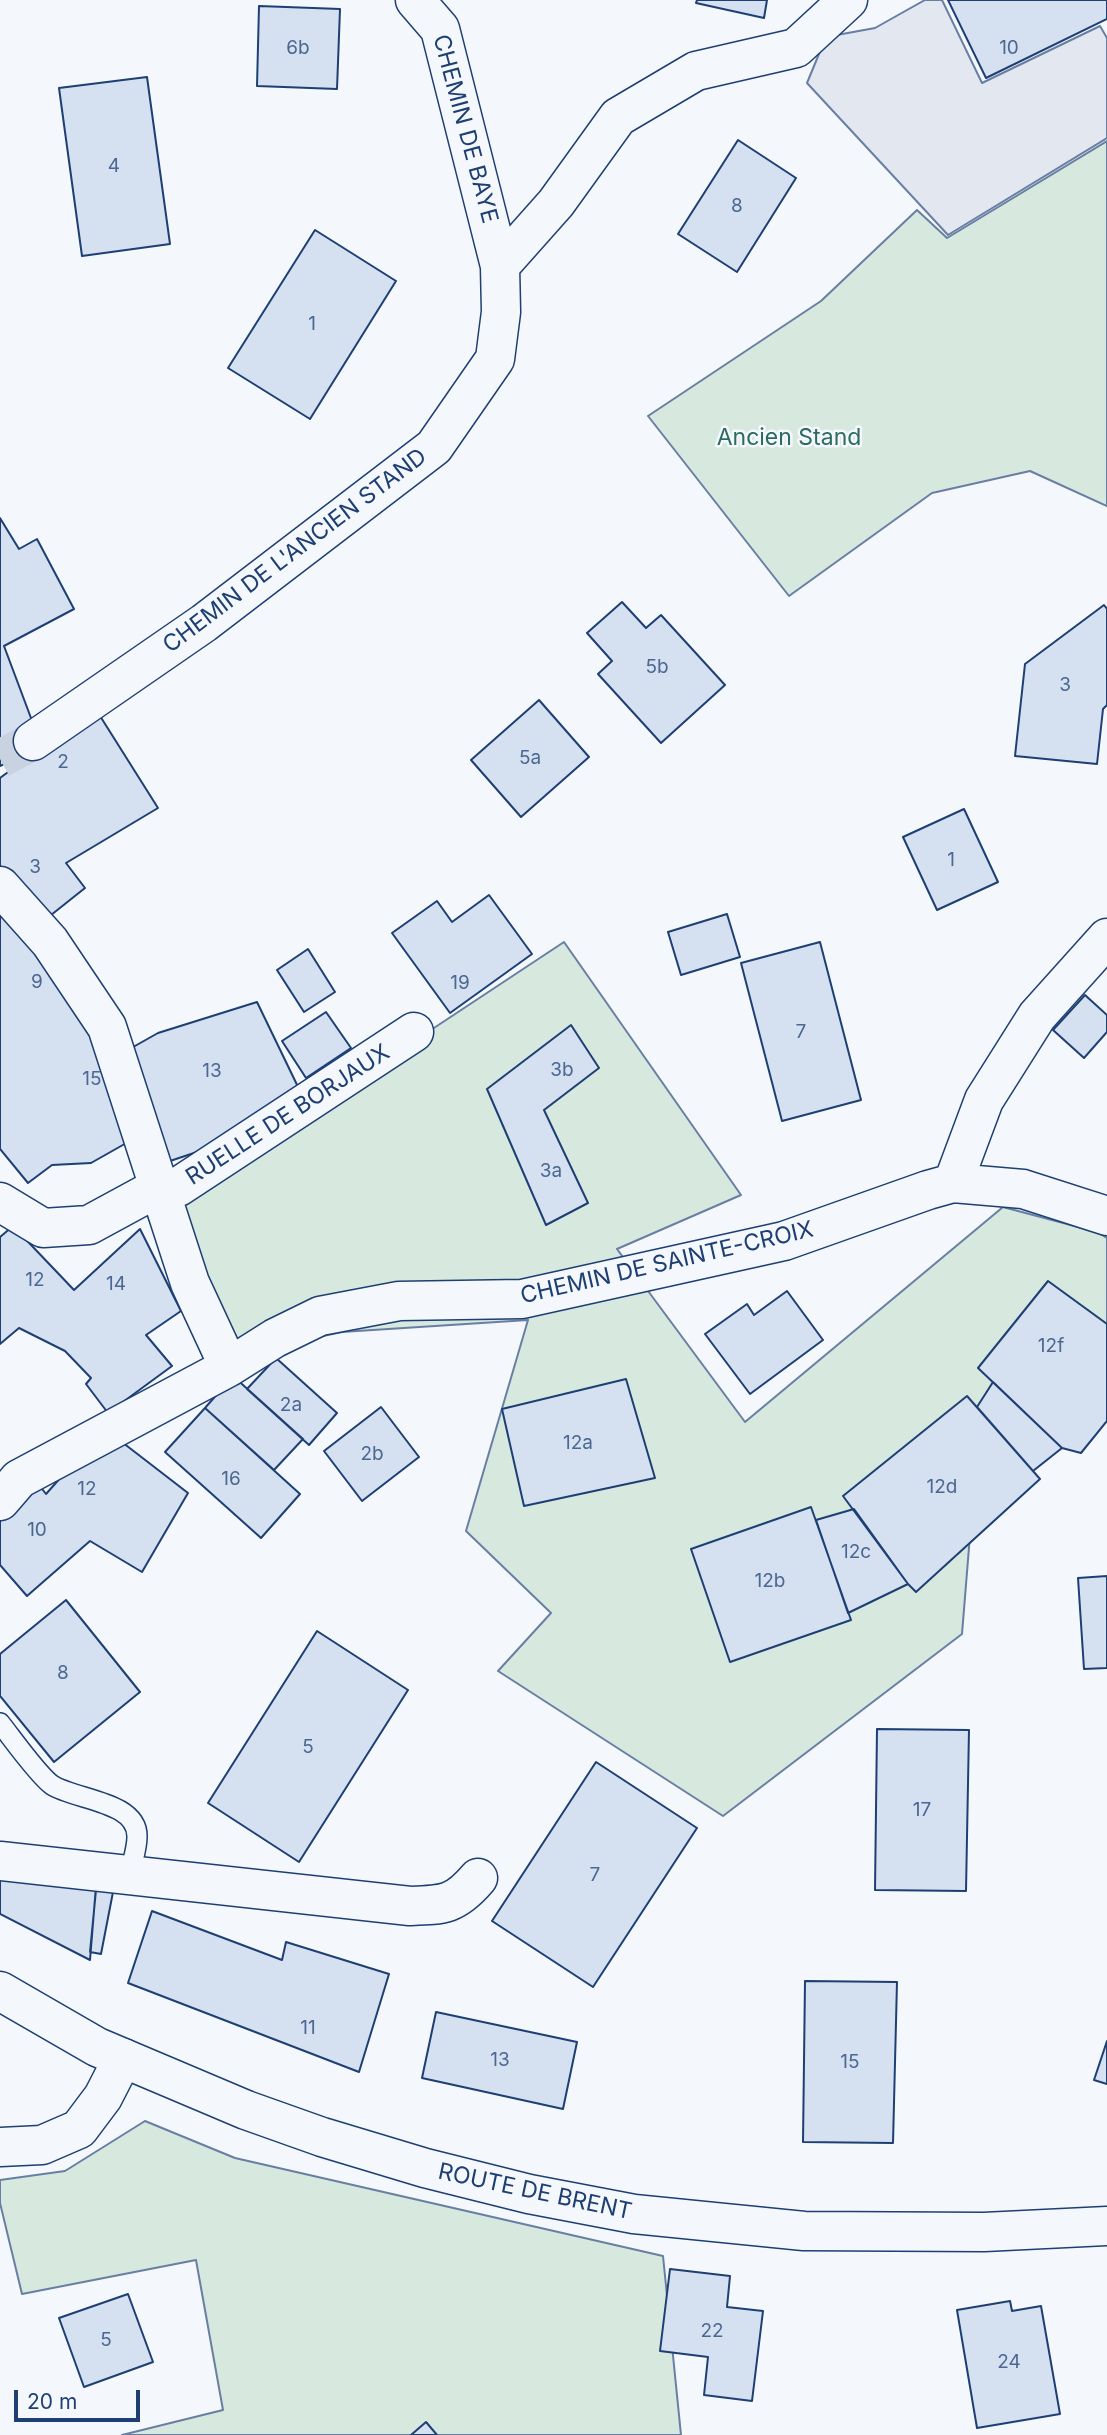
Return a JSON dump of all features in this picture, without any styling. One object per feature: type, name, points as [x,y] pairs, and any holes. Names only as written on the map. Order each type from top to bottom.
[{"type":"street","name":"CHEMIN DE BAYE","points":[[415,0],[440,29],[500,266]]},
{"type":"street","points":[[500,266],[556,203],[618,117],[696,71],[796,48],[848,0]]},
{"type":"street","name":"CHEMIN DE L'ANCIEN STAND","points":[[33,741],[204,623],[434,447],[495,359],[501,312],[500,266]]},
{"type":"street","name":"RUELLE DE BORJAUX","points":[[0,886],[50,942],[107,1027],[190,1283],[229,1367]]},
{"type":"street","points":[[953,1183],[984,1100],[1030,1026],[1107,938]]},
{"type":"street","name":"RUELLE DE BORJAUX","points":[[0,1202],[43,1228],[89,1225],[159,1187],[178,1187],[414,1032]]},
{"type":"street","name":"CHEMIN DE SAINTE-CROIX","points":[[6,1487],[229,1367],[275,1338],[320,1316],[399,1301],[522,1299],[784,1241],[953,1183],[1023,1189],[1107,1216]]},
{"type":"street","points":[[0,1861],[410,1906],[442,1905],[466,1893],[478,1878]]},
{"type":"street","name":"ROUTE DE BRENT","points":[[0,1991],[97,2047],[246,2110],[400,2161],[529,2194],[634,2214],[804,2231],[984,2232],[1107,2226]]},
{"type":"street","points":[[0,2147],[42,2145],[79,2129],[103,2097],[123,2058]]},
{"type":"lane","points":[[0,1723],[49,1783],[68,1794],[118,1808],[132,1820],[138,1836],[130,1874]]},
{"type":"green space","name":"Ancien Stand","points":[[1107,141],[1107,506],[1030,471],[932,493],[789,596],[648,416],[821,301],[917,210],[947,238]]},
{"type":"green space","points":[[564,942],[741,1195],[617,1249],[745,1422],[1003,1207],[1097,1232],[1107,1238],[1107,1362],[973,1498],[962,1634],[723,1816],[498,1671],[551,1613],[466,1531],[528,1320],[342,1332],[205,1361],[148,1217]]},
{"type":"green space","points":[[145,2121],[235,2158],[663,2256],[681,2435],[122,2435],[223,2410],[196,2260],[22,2294],[0,2203],[0,2180],[65,2171]]},
{"type":"shaded area","points":[[925,0],[942,0],[982,83],[1100,26],[1107,38],[1107,138],[948,235],[807,83],[826,37],[875,28]]},
{"type":"building","points":[[697,0],[767,0],[764,18],[696,3]]},
{"type":"building","points":[[948,0],[1107,0],[1107,19],[986,78]]},
{"type":"building","points":[[259,6],[340,9],[337,89],[257,86]]},
{"type":"building","points":[[147,77],[170,244],[82,256],[59,88]]},
{"type":"building","points":[[738,140],[796,178],[737,272],[678,234]]},
{"type":"building","points":[[315,230],[396,281],[310,419],[228,368]]},
{"type":"building","points":[[0,518],[19,549],[37,539],[74,609],[4,646],[34,726],[35,748],[0,766]]},
{"type":"building","points":[[622,602],[646,628],[661,615],[725,685],[661,743],[598,674],[612,661],[587,633]]},
{"type":"building","points":[[1104,605],[1107,609],[1107,705],[1103,709],[1097,764],[1015,756],[1025,664]]},
{"type":"building","points":[[539,700],[589,757],[521,817],[471,760]]},
{"type":"building","points":[[95,708],[158,808],[66,863],[85,888],[41,923],[0,872],[0,778]]},
{"type":"building","points":[[964,809],[998,882],[937,910],[903,837]]},
{"type":"building","points":[[489,895],[532,954],[450,1013],[392,933],[437,901],[452,922]]},
{"type":"building","points":[[0,899],[90,1029],[137,1137],[91,1163],[52,1165],[28,1183],[0,1149]]},
{"type":"building","points":[[727,914],[740,957],[681,975],[668,932]]},
{"type":"building","points":[[820,942],[861,1100],[782,1121],[741,963]]},
{"type":"building","points":[[308,949],[335,992],[304,1012],[277,970]]},
{"type":"building","points":[[1085,995],[1107,1015],[1107,1032],[1084,1058],[1053,1030]]},
{"type":"building","points":[[257,1002],[300,1091],[233,1140],[170,1161],[126,1051],[158,1033]]},
{"type":"building","points":[[326,1012],[351,1048],[306,1078],[282,1041]]},
{"type":"building","points":[[571,1025],[599,1068],[544,1110],[588,1203],[546,1225],[487,1089]]},
{"type":"building","points":[[13,1226],[74,1290],[140,1229],[181,1311],[146,1335],[172,1366],[108,1413],[86,1384],[91,1378],[65,1351],[19,1328],[0,1344],[0,1237]]},
{"type":"building","points":[[1048,1281],[1107,1324],[1107,1421],[1081,1453],[1062,1448],[978,1368]]},
{"type":"building","points":[[787,1291],[823,1340],[750,1394],[705,1334],[747,1304],[754,1315]]},
{"type":"building","points":[[276,1358],[337,1413],[309,1445],[247,1389]]},
{"type":"building","points":[[233,1376],[303,1439],[274,1470],[205,1408]]},
{"type":"building","points":[[626,1379],[655,1478],[524,1506],[502,1409]]},
{"type":"building","points":[[993,1382],[1062,1448],[1033,1471],[977,1407]]},
{"type":"building","points":[[967,1396],[1040,1479],[916,1592],[843,1496]]},
{"type":"building","points":[[381,1407],[419,1457],[362,1501],[324,1451]]},
{"type":"building","points":[[205,1408],[300,1494],[261,1538],[165,1452]]},
{"type":"building","points":[[118,1439],[188,1493],[142,1572],[90,1541],[27,1596],[0,1565],[0,1518],[39,1485],[46,1494],[70,1467]]},
{"type":"building","points":[[811,1507],[851,1620],[730,1662],[691,1549]]},
{"type":"building","points":[[854,1509],[908,1584],[848,1613],[816,1520]]},
{"type":"building","points":[[1107,1576],[1107,1668],[1084,1669],[1078,1578]]},
{"type":"building","points":[[66,1600],[140,1692],[54,1762],[0,1696],[0,1654]]},
{"type":"building","points":[[317,1631],[408,1690],[299,1862],[208,1803]]},
{"type":"building","points":[[877,1729],[969,1730],[966,1891],[875,1890]]},
{"type":"building","points":[[596,1762],[697,1828],[593,1987],[492,1921]]},
{"type":"building","points":[[0,1875],[96,1886],[90,1960],[0,1914]]},
{"type":"building","points":[[96,1890],[113,1892],[101,1954],[90,1952]]},
{"type":"building","points":[[152,1911],[282,1960],[286,1942],[389,1974],[359,2072],[128,1983]]},
{"type":"building","points":[[805,1981],[897,1982],[893,2143],[803,2142]]},
{"type":"building","points":[[436,2012],[577,2042],[563,2109],[422,2078]]},
{"type":"building","points":[[1107,2041],[1107,2084],[1094,2080]]},
{"type":"building","points":[[670,2269],[730,2276],[727,2307],[763,2311],[752,2401],[704,2395],[708,2357],[660,2351]]},
{"type":"building","points":[[128,2294],[153,2362],[84,2387],[59,2318]]},
{"type":"building","points":[[1010,2301],[1012,2311],[1041,2306],[1060,2414],[977,2428],[957,2310]]},
{"type":"building","points":[[426,2422],[437,2435],[411,2435]]},
{"type":"tunnel","points":[[0,759],[33,741]]}]
